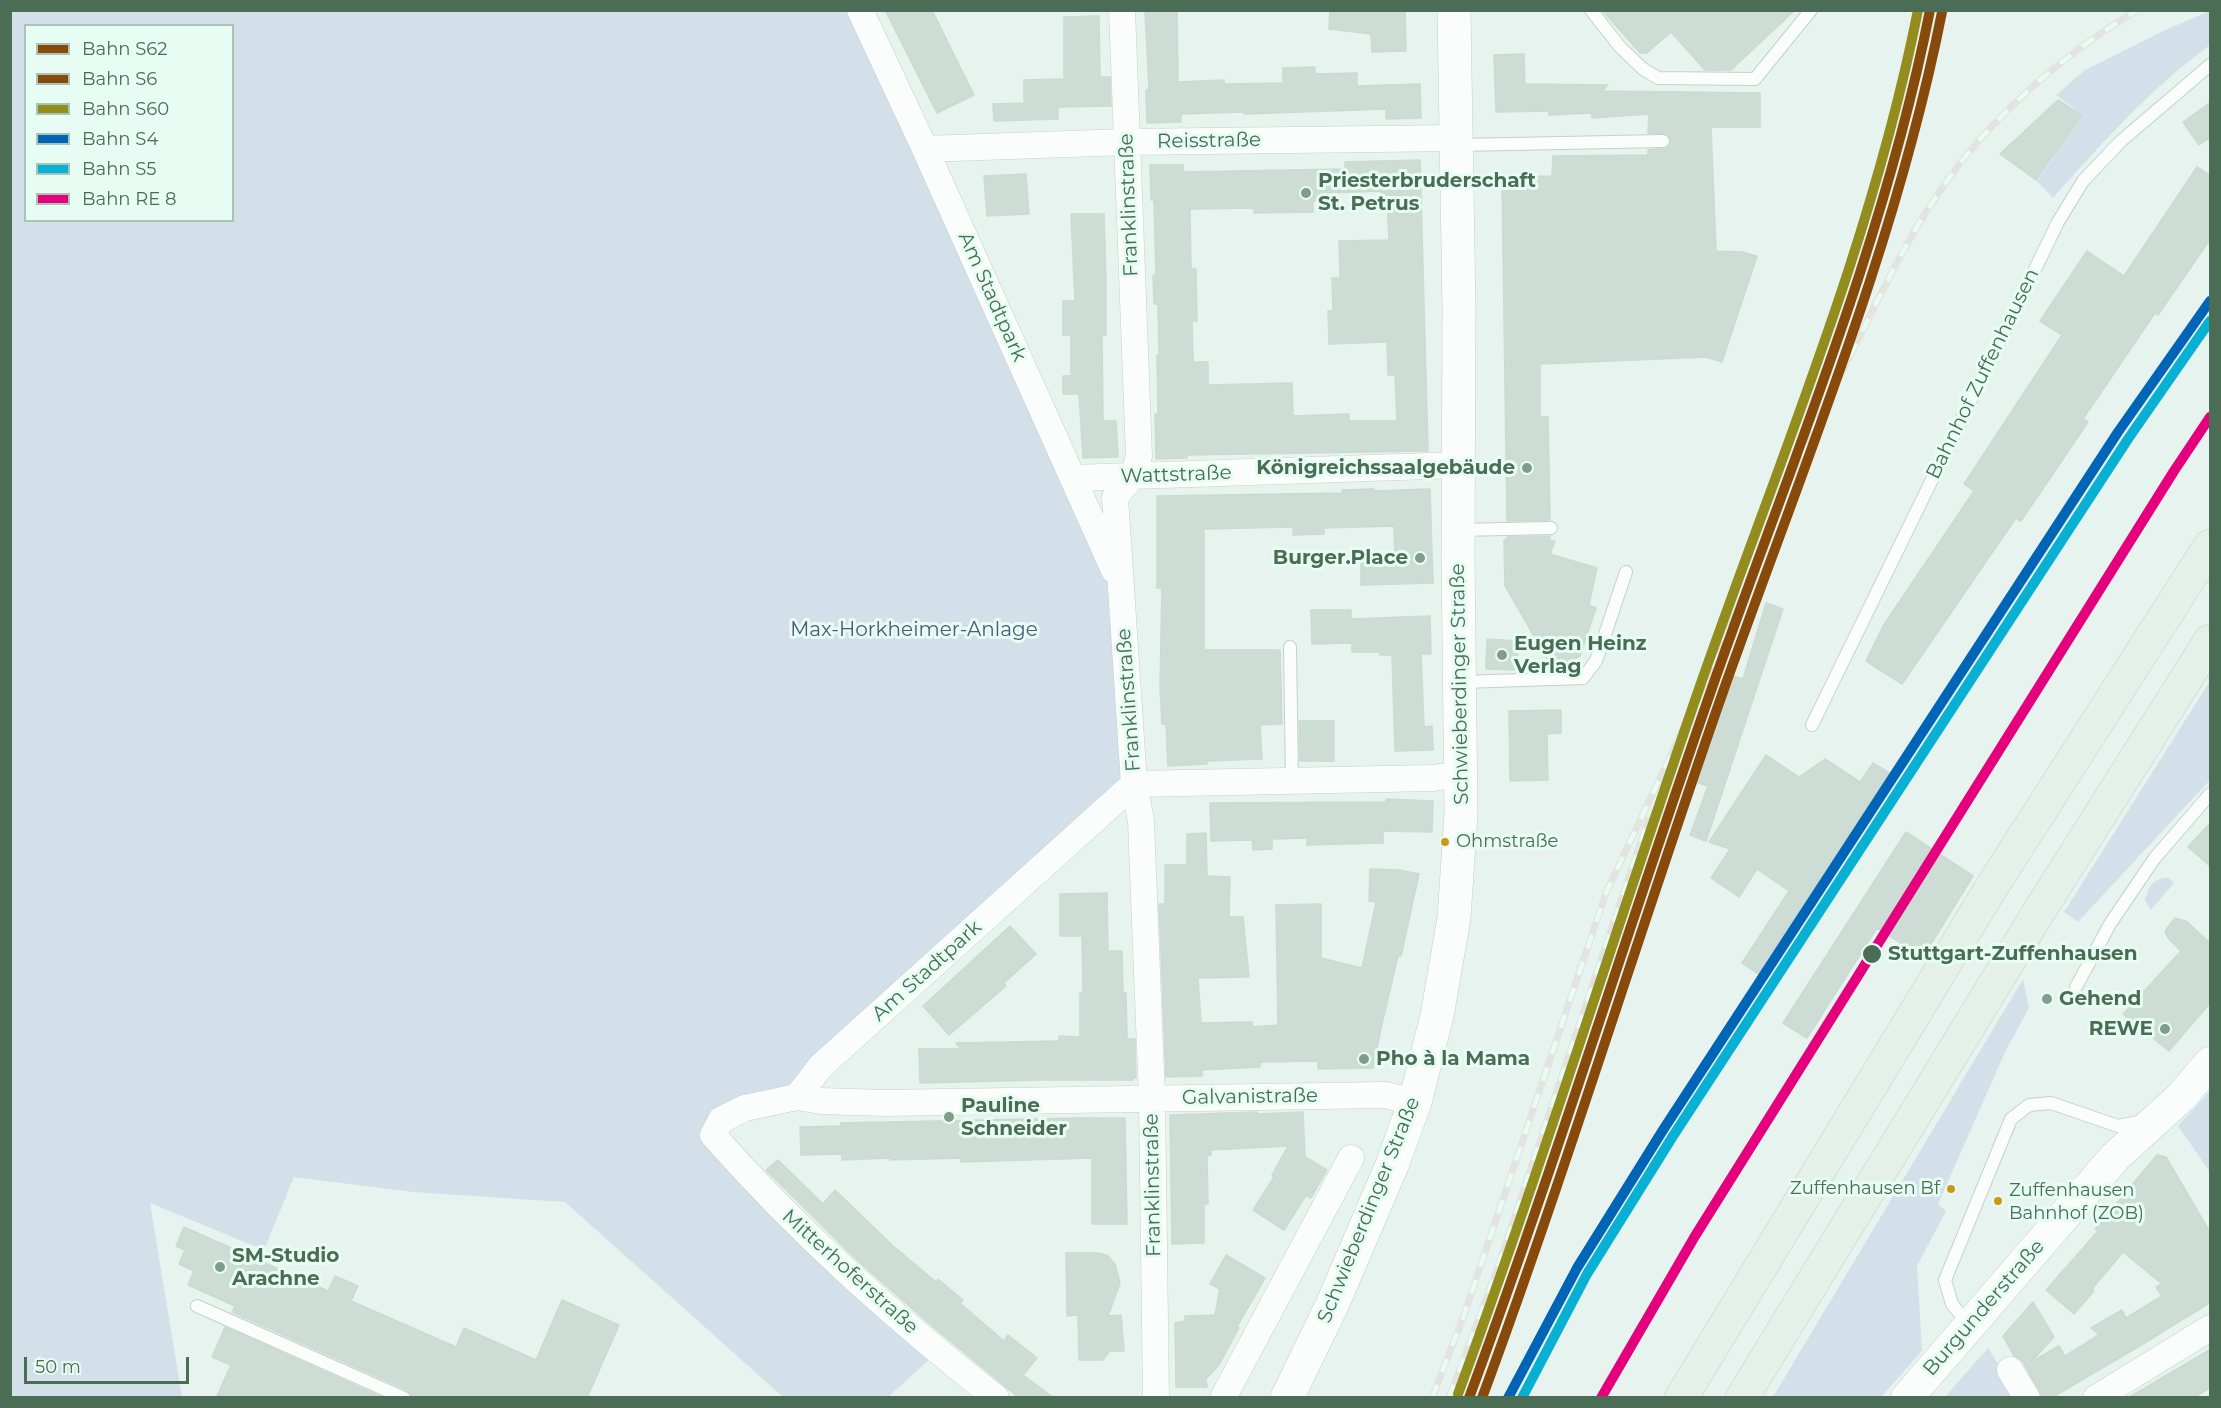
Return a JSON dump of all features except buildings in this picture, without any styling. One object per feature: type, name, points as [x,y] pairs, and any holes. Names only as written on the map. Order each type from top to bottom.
[{"type":"highway","points":[[1681,1398],[1991,888],[2211,546]]},
{"type":"highway","points":[[1742,1398],[2025,933],[2211,641]]},
{"type":"main road","name":"Schwieberdinger Straße","points":[[1287,1398],[1333,1303],[1392,1165],[1415,1102],[1437,1016],[1454,918],[1461,814],[1457,141],[1454,10]]},
{"type":"street","name":"Am Stadtpark","points":[[860,10],[1121,585]]},
{"type":"street","name":"Franklinstraße","points":[[1122,10],[1139,456],[1133,476],[1115,497],[1134,784],[1141,821],[1152,1098],[1156,1398]]},
{"type":"street","name":"Reisstraße","points":[[925,149],[1126,142],[1457,141]]},
{"type":"street","name":"Wattstraße","points":[[1073,478],[1459,465]]},
{"type":"street","points":[[1134,784],[1442,778],[1460,774]]},
{"type":"street","name":"Am Stadtpark","points":[[797,1097],[821,1065],[1134,784]]},
{"type":"street","name":"Burgunderstraße","points":[[1907,1398],[2115,1157],[2186,1092],[2211,1063]]},
{"type":"street","name":"Galvanistraße","points":[[797,1097],[821,1101],[884,1103],[1385,1095],[1415,1102]]},
{"type":"street","name":"Mitterhoferstraße","points":[[797,1097],[745,1108],[721,1120],[713,1135],[759,1187],[824,1252],[996,1398]]},
{"type":"street","name":"Schwieberdinger Straße","points":[[1223,1398],[1351,1158]]},
{"type":"street","points":[[2096,1398],[2211,1328]]},
{"type":"street","points":[[2010,1370],[2027,1398]]},
{"type":"lane","points":[[1591,10],[1620,47],[1643,69],[1658,78],[1744,79],[1755,79],[1811,10]]},
{"type":"lane","name":"Bahnhof Zuffenhausen","points":[[1812,725],[2063,214],[2083,181],[2121,141],[2211,65]]},
{"type":"lane","name":"Reisstraße","points":[[1457,141],[1663,141]]},
{"type":"lane","points":[[1459,530],[1551,528]]},
{"type":"lane","points":[[1460,682],[1582,678],[1596,661],[1626,572]]},
{"type":"lane","points":[[1290,647],[1292,781]]},
{"type":"lane","points":[[2076,987],[2110,924],[2154,859],[2211,794]]},
{"type":"lane","points":[[1969,1325],[1952,1304],[1944,1280],[2012,1119],[2029,1105],[2051,1103],[2118,1126],[2156,1118]]},
{"type":"lane","points":[[197,1306],[404,1398]]},
{"type":"green space","name":"Max-Horkheimer-Anlage","points":[[11,11],[849,11],[917,147],[1062,485],[1115,592],[1127,771],[1099,805],[784,1090],[706,1139],[931,1358],[888,1397],[783,1397],[565,1202],[413,1192],[294,1177],[264,1250],[150,1203],[182,1397],[11,1397]]},
{"type":"green space","points":[[2210,11],[2210,45],[2147,98],[2053,198],[2037,181],[2083,115],[2056,95],[2085,70],[2165,30]]},
{"type":"green space","points":[[2210,681],[2210,780],[2078,922],[2064,912]]},
{"type":"green space","points":[[2169,878],[2174,883],[2151,910],[2145,900],[2147,892],[2153,883]]},
{"type":"green space","points":[[2023,979],[2029,1008],[2006,1050],[1938,1204],[1946,1211],[1917,1266],[1922,1351],[1881,1397],[1773,1397]]},
{"type":"green space","points":[[2210,1091],[2210,1172],[2178,1126]]},
{"type":"green space","points":[[1988,1348],[2019,1397],[1944,1398]]},
{"type":"railway","points":[[1778,508],[1814,427],[1892,271],[1924,215],[1955,170],[2001,117],[2053,69],[2081,47],[2138,10]]},
{"type":"railway","points":[[1432,1398],[1464,1315],[1606,893],[1721,648],[1753,573]]},
{"type":"railway","points":[[1449,1398],[1495,1275],[1648,820]]},
{"type":"rail line","name":"S60","points":[[1458,1394],[1521,1218],[1700,686],[1821,352],[1876,183],[1899,97],[1918,10]]},
{"type":"rail line","name":"S62","points":[[1469,1398],[1532,1221],[1712,688],[1861,269],[1888,183],[1911,97],[1930,10]]},
{"type":"rail line","name":"S6","points":[[1482,1398],[1545,1221],[1724,689],[1816,438],[1874,270],[1923,99],[1942,12]]},
{"type":"rail line","name":"S4","points":[[1508,1398],[1577,1268],[1663,1130],[2118,432],[2210,301]]},
{"type":"rail line","name":"S5","points":[[1522,1398],[1587,1274],[1673,1136],[2128,439],[2210,321]]},
{"type":"transit line","points":[[1601,1398],[1695,1236],[2210,417]]},
{"type":"place","name":"Priesterbruderschaft St. Petrus","points":[[1306,193]]},
{"type":"place","name":"Königreichssaalgebäude","points":[[1527,468]]},
{"type":"place","name":"Burger.Place","points":[[1420,558]]},
{"type":"place","name":"Eugen Heinz Verlag","points":[[1502,655]]},
{"type":"place","name":"Ohmstraße","points":[[1445,842]]},
{"type":"place","name":"Stuttgart-Zuffenhausen","points":[[1872,954]]},
{"type":"place","name":"Gehend","points":[[2047,999]]},
{"type":"place","name":"REWE","points":[[2165,1029]]},
{"type":"place","name":"Pho à la Mama","points":[[1364,1059]]},
{"type":"place","name":"Pauline Schneider","points":[[949,1117]]},
{"type":"place","name":"Zuffenhausen Bf","points":[[1951,1189]]},
{"type":"place","name":"Zuffenhausen Bahnhof (ZOB)","points":[[1998,1201]]},
{"type":"place","name":"SM-Studio Arachne","points":[[220,1267]]}]
